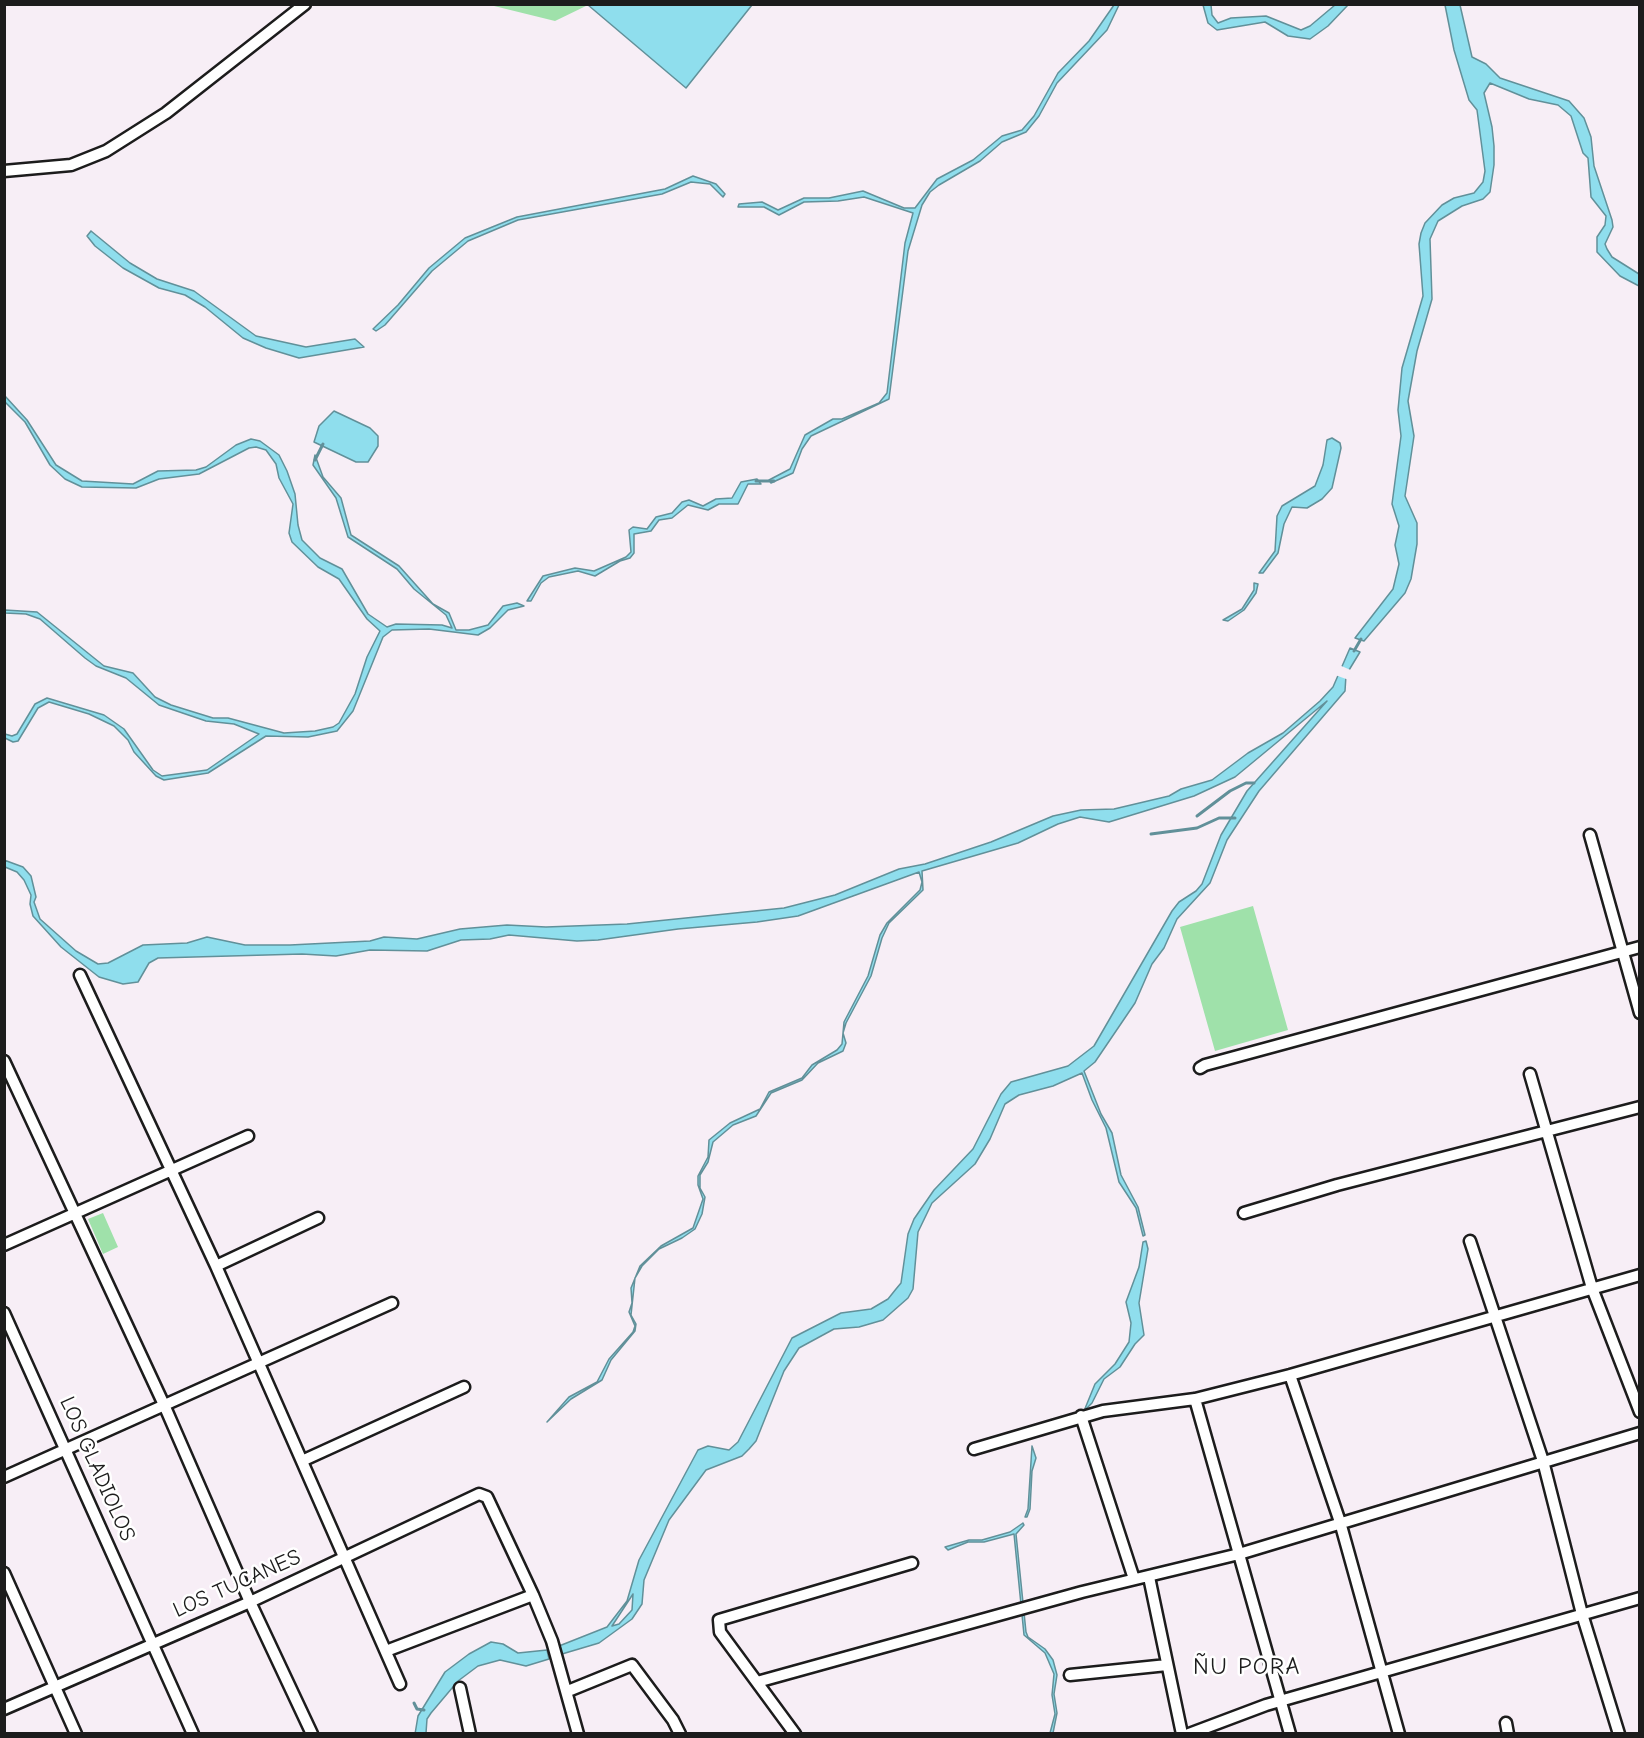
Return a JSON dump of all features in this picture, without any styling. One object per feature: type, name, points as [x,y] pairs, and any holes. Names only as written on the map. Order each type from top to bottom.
[{"type":"street","points":[[284,4],[295,12]]},
{"type":"street","points":[[4,171],[71,165],[106,151],[174,106],[305,4]]},
{"type":"street","points":[[1590,835],[1640,1012]]},
{"type":"street","points":[[1200,1068],[1640,947]]},
{"type":"street","points":[[80,975],[304,1460],[400,1684]]},
{"type":"street","points":[[4,1061],[165,1407],[250,1602],[312,1734]]},
{"type":"street","points":[[1530,1074],[1544,1131],[1592,1288],[1640,1412]]},
{"type":"street","points":[[1244,1214],[1337,1185],[1640,1107]]},
{"type":"street","points":[[4,1245],[248,1136]]},
{"type":"street","points":[[216,1266],[318,1218]]},
{"type":"street","points":[[1470,1241],[1543,1461],[1582,1614],[1619,1734]]},
{"type":"street","points":[[974,1449],[1081,1416],[1194,1399],[1290,1375],[1640,1275]]},
{"type":"street","points":[[4,1477],[165,1407],[392,1303]]},
{"type":"street","name":"LOS GLADIOLOS","points":[[4,1313],[68,1449],[152,1642]]},
{"type":"street","points":[[1290,1375],[1340,1522],[1399,1734]]},
{"type":"street","points":[[304,1460],[464,1387]]},
{"type":"street","points":[[1194,1399],[1290,1734]]},
{"type":"street","points":[[1081,1416],[1134,1579]]},
{"type":"street","points":[[757,1682],[1134,1579],[1239,1554],[1640,1433]]},
{"type":"street","name":"LOS TUCANES","points":[[4,1709],[152,1642],[250,1602],[479,1494],[488,1497],[533,1594]]},
{"type":"street","points":[[795,1734],[720,1632],[719,1620],[912,1563]]},
{"type":"street","points":[[4,1573],[76,1734]]},
{"type":"street","points":[[1149,1577],[1182,1734]]},
{"type":"street","points":[[386,1651],[533,1594],[552,1641],[568,1691],[578,1734]]},
{"type":"street","points":[[1189,1734],[1204,1726],[1282,1701],[1640,1598]]},
{"type":"street","points":[[152,1642],[193,1734]]},
{"type":"street","points":[[568,1691],[632,1665],[673,1720],[680,1734]]},
{"type":"street","points":[[1070,1676],[1167,1665]]},
{"type":"street","points":[[460,1688],[470,1734]]},
{"type":"green space","points":[[490,5],[588,5],[555,21]]},
{"type":"green space","points":[[1253,906],[1288,1030],[1215,1051],[1180,927]]},
{"type":"green space","points":[[103,1213],[118,1247],[103,1254],[88,1219]]},
{"type":"water","points":[[588,5],[752,5],[686,88]]},
{"type":"water","points":[[1114,5],[1119,5],[1107,30],[1057,83],[1039,116],[1026,132],[1002,142],[980,161],[939,185],[930,192],[922,205],[908,251],[889,399],[811,436],[802,449],[793,473],[771,483],[769,480],[790,469],[805,435],[833,419],[842,419],[879,403],[887,393],[905,243],[913,213],[864,197],[838,201],[804,202],[779,215],[764,207],[738,207],[739,204],[762,202],[778,210],[804,198],[829,198],[863,191],[904,208],[915,208],[937,179],[973,160],[1002,136],[1022,130],[1034,116],[1058,73],[1089,41]]},
{"type":"water","points":[[1203,5],[1211,5],[1212,15],[1218,23],[1231,18],[1266,16],[1301,30],[1310,26],[1335,5],[1348,5],[1328,26],[1310,39],[1288,36],[1265,22],[1217,30],[1208,23]]},
{"type":"water","points":[[1445,5],[1460,5],[1472,57],[1486,64],[1500,78],[1569,101],[1584,118],[1591,137],[1594,166],[1612,220],[1613,227],[1605,244],[1612,257],[1639,274],[1639,286],[1620,276],[1597,252],[1597,237],[1605,225],[1606,216],[1591,197],[1588,158],[1583,153],[1571,116],[1558,105],[1529,99],[1490,83],[1484,93],[1494,146],[1490,192],[1483,199],[1462,206],[1438,221],[1430,239],[1432,299],[1417,351],[1408,401],[1414,436],[1405,496],[1417,523],[1417,544],[1411,579],[1405,593],[1364,641],[1355,638],[1393,589],[1399,564],[1395,545],[1399,526],[1392,504],[1401,436],[1398,410],[1402,368],[1423,296],[1419,244],[1421,233],[1425,223],[1442,205],[1454,198],[1474,193],[1483,182],[1485,171],[1477,110],[1469,100],[1454,50]]},
{"type":"water","points":[[693,176],[716,184],[725,194],[723,197],[710,184],[691,182],[662,194],[518,220],[468,241],[432,271],[385,325],[376,331],[373,329],[398,305],[429,268],[465,238],[517,217],[665,189]]},
{"type":"water","points":[[91,231],[130,263],[157,279],[194,291],[256,336],[306,347],[355,339],[364,347],[299,358],[266,348],[243,338],[205,307],[185,295],[159,288],[123,268],[95,246],[87,236]]},
{"type":"water","points":[[5,396],[27,420],[56,465],[82,481],[133,484],[158,471],[196,470],[206,467],[236,445],[251,439],[260,441],[279,455],[287,471],[295,494],[302,540],[320,558],[342,569],[368,614],[387,627],[396,624],[442,625],[452,628],[446,615],[414,589],[397,569],[348,537],[336,498],[313,465],[315,455],[323,477],[341,498],[351,535],[399,566],[433,604],[449,613],[456,630],[469,630],[488,625],[503,606],[517,603],[524,606],[508,610],[490,628],[478,635],[429,629],[392,630],[383,637],[353,711],[337,731],[308,737],[266,736],[208,773],[164,780],[156,776],[114,726],[89,714],[49,702],[38,708],[18,741],[13,742],[5,738],[5,734],[12,736],[17,734],[35,704],[47,698],[104,715],[124,729],[153,770],[162,776],[207,770],[259,734],[234,724],[206,721],[159,705],[126,678],[96,666],[40,619],[26,614],[5,613],[5,610],[37,612],[104,666],[133,673],[155,697],[171,705],[213,718],[228,718],[284,733],[315,731],[333,727],[339,723],[355,694],[367,657],[380,631],[367,619],[339,579],[318,567],[292,542],[289,533],[293,504],[279,478],[276,464],[266,450],[256,447],[249,448],[199,474],[159,479],[136,488],[82,487],[65,479],[50,465],[25,422],[5,402]]},
{"type":"water","points":[[334,411],[370,428],[378,436],[378,446],[368,462],[356,462],[314,442],[319,426]]},
{"type":"water","points":[[1332,438],[1340,443],[1341,448],[1332,488],[1322,499],[1307,508],[1292,507],[1284,524],[1278,553],[1263,573],[1259,573],[1275,551],[1277,516],[1282,506],[1315,486],[1323,465],[1327,440]]},
{"type":"water","points":[[757,479],[761,484],[748,484],[738,504],[719,504],[708,510],[688,505],[672,518],[659,520],[651,531],[634,534],[634,553],[630,558],[620,561],[595,576],[578,571],[549,577],[541,583],[531,601],[527,601],[543,576],[575,568],[594,571],[626,557],[631,552],[629,530],[633,527],[647,529],[656,517],[672,513],[682,502],[689,500],[703,506],[716,499],[732,498],[741,482]]},
{"type":"water","points":[[1254,583],[1258,584],[1256,593],[1244,610],[1228,621],[1223,620],[1242,609],[1254,590]]},
{"type":"water","points":[[1350,648],[1360,652],[1346,675],[1345,691],[1259,791],[1227,840],[1210,883],[1177,919],[1164,948],[1152,964],[1135,1003],[1095,1062],[1084,1071],[1101,1114],[1112,1133],[1121,1175],[1138,1207],[1145,1235],[1143,1236],[1136,1208],[1119,1182],[1106,1128],[1082,1073],[1053,1086],[1019,1095],[1005,1104],[990,1139],[975,1164],[932,1203],[918,1232],[913,1289],[908,1298],[883,1320],[859,1327],[834,1329],[799,1348],[784,1371],[756,1441],[742,1456],[706,1470],[669,1520],[644,1580],[642,1604],[632,1619],[599,1643],[562,1654],[559,1646],[607,1627],[627,1601],[639,1560],[698,1450],[708,1446],[729,1450],[738,1442],[792,1338],[841,1313],[871,1309],[888,1299],[901,1283],[908,1234],[914,1219],[934,1190],[973,1149],[1001,1094],[1011,1082],[1068,1066],[1094,1046],[1172,911],[1179,902],[1196,891],[1202,884],[1221,835],[1247,791],[1327,701],[1235,777],[1194,796],[1109,822],[1080,817],[1058,824],[1018,843],[922,871],[923,890],[889,923],[882,938],[871,976],[843,1033],[844,1022],[868,976],[880,935],[887,923],[920,890],[922,882],[919,872],[798,916],[757,922],[678,929],[598,940],[577,941],[509,935],[490,939],[461,940],[427,951],[370,950],[336,956],[302,954],[158,958],[149,963],[138,982],[123,984],[99,977],[61,947],[33,916],[30,904],[31,895],[24,880],[17,872],[5,867],[4,860],[23,867],[31,876],[36,897],[34,902],[40,919],[76,951],[98,964],[108,963],[143,945],[187,943],[207,937],[245,945],[370,941],[384,937],[417,939],[460,929],[507,925],[546,927],[627,924],[784,908],[835,895],[899,869],[925,864],[991,842],[1053,816],[1081,810],[1114,809],[1169,796],[1181,789],[1212,780],[1248,753],[1283,733],[1320,701],[1333,687]],"holes":[[[633,1594],[632,1610],[619,1624],[612,1626]]]},
{"type":"water","points":[[843,1033],[846,1043],[843,1051],[818,1063],[802,1080],[771,1093],[756,1116],[733,1125],[713,1142],[708,1162],[700,1175],[700,1188],[705,1197],[702,1214],[695,1229],[659,1249],[642,1266],[635,1277],[640,1266],[661,1246],[693,1228],[703,1199],[698,1185],[698,1176],[708,1157],[709,1140],[730,1123],[760,1109],[769,1092],[802,1078],[812,1065],[837,1050],[842,1044]]},
{"type":"water","points":[[1146,1241],[1148,1249],[1139,1303],[1144,1335],[1120,1367],[1104,1379],[1092,1403],[1084,1411],[1095,1384],[1115,1364],[1129,1342],[1131,1323],[1126,1302],[1139,1267],[1143,1242]]},
{"type":"water","points":[[635,1278],[631,1315],[636,1324],[635,1331],[611,1360],[602,1380],[571,1399],[547,1422],[569,1397],[597,1382],[609,1359],[633,1332],[635,1326],[629,1312],[632,1303],[631,1288]]},
{"type":"water","points":[[1032,1446],[1036,1458],[1032,1471],[1030,1509],[1025,1517],[1028,1509]]},
{"type":"water","points":[[1023,1523],[1024,1525],[1016,1534],[1026,1632],[1028,1637],[1045,1649],[1053,1660],[1057,1675],[1054,1694],[1057,1713],[1053,1733],[1050,1733],[1055,1714],[1052,1695],[1054,1674],[1045,1653],[1024,1635],[1014,1534],[984,1542],[968,1542],[948,1550],[945,1547],[1010,1532]]},
{"type":"water","points":[[491,1642],[503,1644],[518,1653],[547,1650],[549,1659],[526,1666],[500,1660],[478,1666],[458,1681],[431,1713],[427,1719],[426,1733],[415,1734],[418,1716],[445,1672],[469,1654]]},
{"type":"pier","points":[[1339,665],[1353,671],[1349,680],[1335,675]]},
{"type":"waterway","points":[[315,460],[323,444]]},
{"type":"waterway","points":[[756,481],[774,481]]},
{"type":"waterway","points":[[1354,651],[1361,639]]},
{"type":"waterway","points":[[1197,816],[1230,791],[1246,783],[1254,783]]},
{"type":"waterway","points":[[1151,834],[1197,828],[1219,818],[1235,818]]},
{"type":"waterway","points":[[414,1703],[417,1709],[424,1710]]},
{"type":"district","name":"ÑU PORA","points":[[1247,1667]]}]
